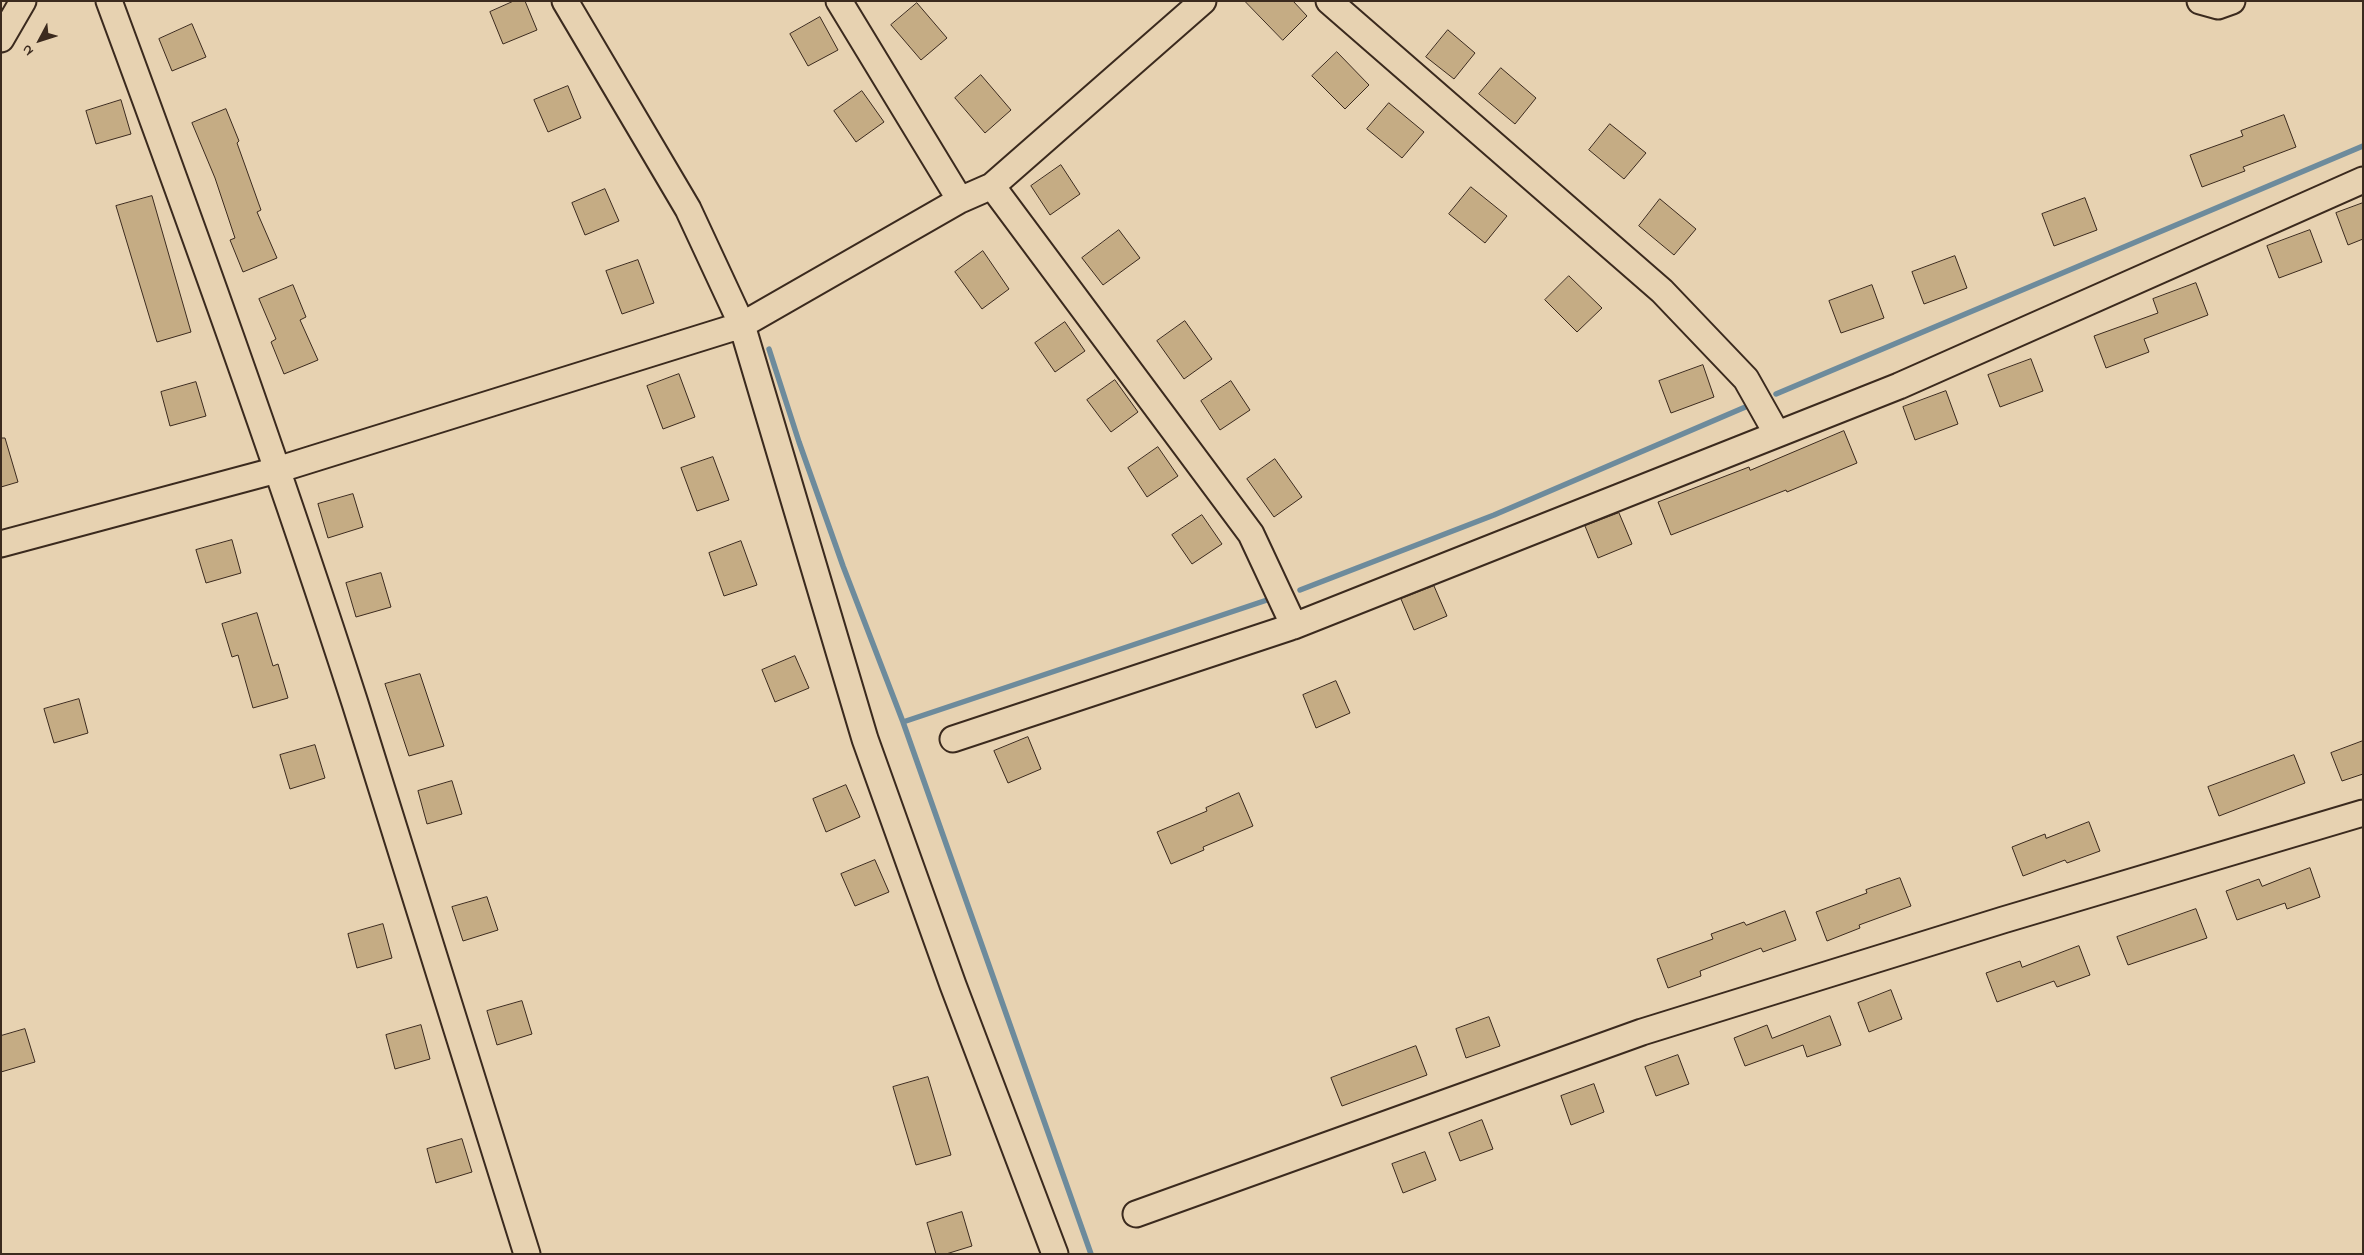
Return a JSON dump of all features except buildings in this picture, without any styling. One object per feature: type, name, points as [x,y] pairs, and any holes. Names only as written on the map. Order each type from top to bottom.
[{"type":"street","points":[[1,39],[23,1]]},
{"type":"street","points":[[109,1],[176,181],[277,470],[354,700],[527,1254]]},
{"type":"street","points":[[565,1],[688,209],[742,325],[865,739],[953,984],[1055,1254]]},
{"type":"street","points":[[839,1],[960,200]]},
{"type":"street","points":[[1,544],[277,470],[742,325],[960,200],[992,186],[1203,1]]},
{"type":"street","points":[[1329,1],[1662,291],[1746,379],[1777,434]]},
{"type":"street","points":[[2200,1],[2218,6],[2232,1]]},
{"type":"street","points":[[953,739],[1294,626],[1899,386],[2363,180]]},
{"type":"street","points":[[992,186],[1251,534],[1294,626]]},
{"type":"street","points":[[1136,1214],[1642,1032],[2003,920],[2363,813]]},
{"type":"waterway","points":[[1776,394],[2363,146]]},
{"type":"waterway","points":[[769,349],[799,442],[843,566],[903,722],[1091,1254]]},
{"type":"waterway","points":[[1300,590],[1494,515],[1750,405]]},
{"type":"waterway","points":[[903,722],[1270,599]]}]
